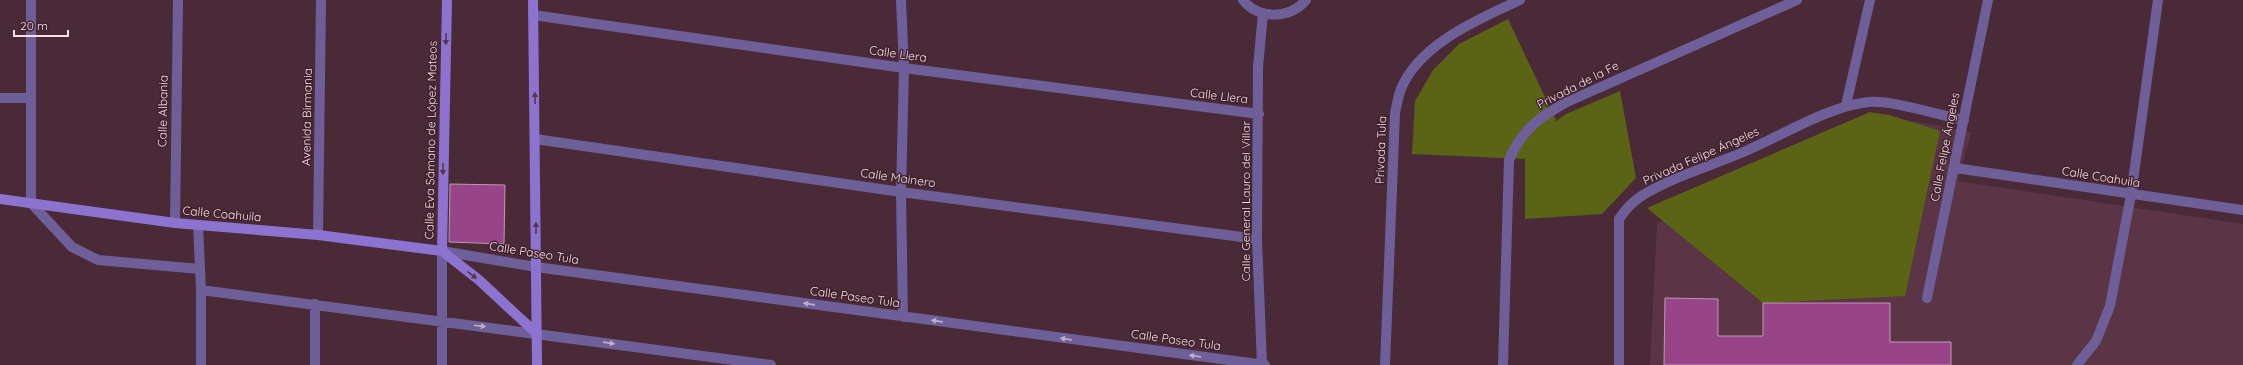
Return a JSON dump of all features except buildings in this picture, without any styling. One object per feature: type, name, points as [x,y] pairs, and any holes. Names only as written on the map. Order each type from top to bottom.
[{"type":"main road","name":"Calle Eva Sámano de López Mateos","points":[[447,0],[442,251],[479,280],[536,333]]},
{"type":"main road","points":[[533,0],[537,365]]},
{"type":"main road","name":"Calle Coahuila","points":[[0,199],[198,225],[318,235],[442,251]]},
{"type":"street","points":[[31,0],[31,203],[72,247],[98,260],[200,269]]},
{"type":"street","name":"Calle Albania","points":[[175,222],[178,0]]},
{"type":"street","name":"Avenida Birmania","points":[[318,235],[321,0]]},
{"type":"street","points":[[901,0],[904,68],[902,317]]},
{"type":"street","points":[[1243,0],[1253,9],[1263,13],[1284,14],[1294,10],[1306,0]]},
{"type":"street","name":"Privada Tula","points":[[1385,365],[1395,113],[1401,88],[1410,72],[1435,45],[1520,0]]},
{"type":"street","name":"Privada de la Fe","points":[[1503,365],[1510,160],[1516,144],[1542,117],[1567,102],[1797,0]]},
{"type":"street","points":[[1846,106],[1870,0]]},
{"type":"street","name":"Calle Felipe Ángeles","points":[[1927,298],[1955,168],[1988,0]]},
{"type":"street","points":[[2077,365],[2096,341],[2110,306],[2131,195],[2158,0]]},
{"type":"street","name":"Calle General Lauro del Villar","points":[[1262,365],[1257,239],[1259,114],[1258,60],[1263,13]]},
{"type":"street","name":"Calle Llera","points":[[533,15],[904,68],[1259,114]]},
{"type":"street","points":[[0,98],[31,98]]},
{"type":"street","name":"Privada Felipe Ángeles","points":[[1619,365],[1619,219],[1629,206],[1640,197],[1674,179],[1747,151],[1846,106],[1870,102],[1888,104],[1964,120]]},
{"type":"street","name":"Calle Mainero","points":[[535,139],[902,192],[1257,239]]},
{"type":"street","name":"Calle Coahuila","points":[[1955,168],[2131,195],[2243,210]]},
{"type":"street","points":[[198,225],[201,290],[201,365]]},
{"type":"street","points":[[442,251],[442,365]]},
{"type":"street","name":"Calle Paseo Tula","points":[[442,251],[536,267],[1265,365]]},
{"type":"street","points":[[201,290],[771,365]]},
{"type":"street","points":[[315,304],[315,365]]},
{"type":"shaded area","points":[[1879,115],[1971,132],[1958,181],[2243,224],[2243,365],[1650,365],[1657,223]]},
{"type":"green space","points":[[1508,19],[1556,120],[1555,122],[1566,114],[1620,91],[1636,178],[1602,214],[1525,219],[1525,159],[1412,154],[1415,101],[1433,70],[1459,44]]},
{"type":"green space","points":[[1870,112],[1889,115],[1940,131],[1905,296],[1763,303],[1647,208]]}]
